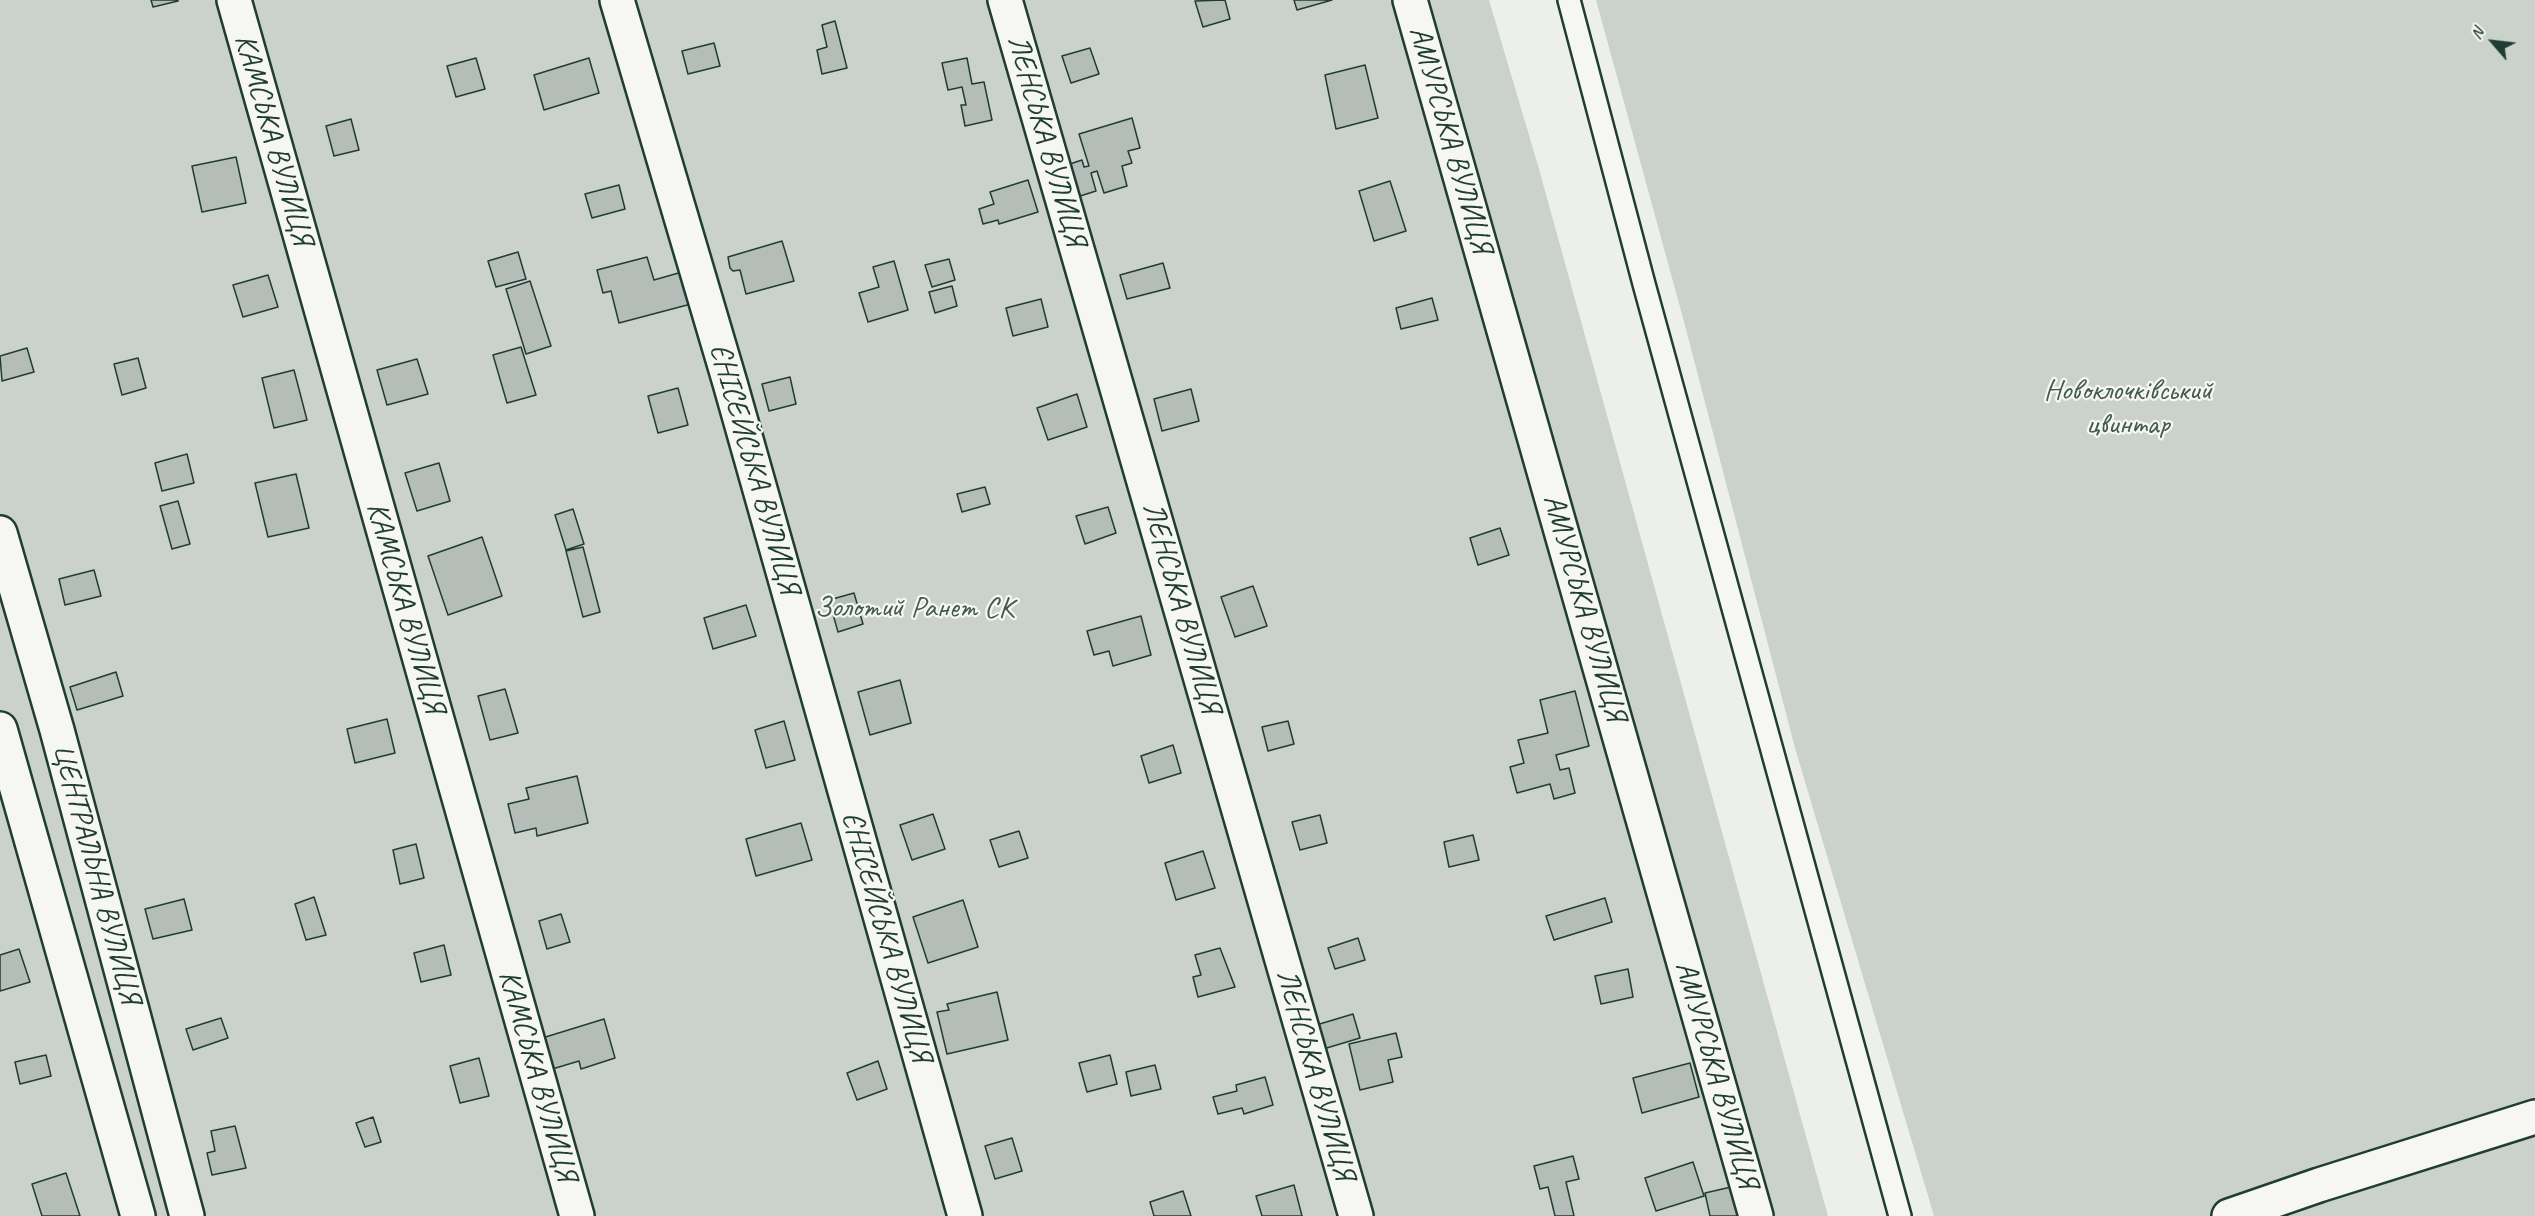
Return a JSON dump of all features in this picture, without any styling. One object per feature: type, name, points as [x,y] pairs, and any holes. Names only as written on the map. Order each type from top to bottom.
[{"type":"street","name":"КАМСЬКА ВУЛИЦЯ","points":[[234,0],[577,1216]]},
{"type":"street","name":"ЄНІСЕЙСЬКА ВУЛИЦЯ","points":[[617,0],[730,383],[965,1216]]},
{"type":"street","name":"ЛЕНСЬКА ВУЛИЦЯ","points":[[1005,0],[1356,1216]]},
{"type":"street","name":"АМУРСЬКА ВУЛИЦЯ","points":[[1410,0],[1756,1216]]},
{"type":"street","name":"ЦЕНТРАЛЬНА ВУЛИЦЯ","points":[[0,533],[57,730],[187,1216]]},
{"type":"street","name":"ЦЕНТРАЛЬНА ВУЛИЦЯ","points":[[0,729],[138,1216]]},
{"type":"street","points":[[2229,1216],[2535,1117]]},
{"type":"lane","points":[[1569,0],[1647,295],[1900,1216]]},
{"type":"green space","name":"Золотий Ранет СК","points":[[0,0],[1489,0],[1539,169],[1828,1216],[0,1216]]},
{"type":"green space","name":"Новоклочківський цвинтар","points":[[1596,0],[2535,0],[2535,1216],[1934,1216],[1795,748],[1683,318]]},
{"type":"building","points":[[151,0],[178,0],[178,1],[153,7]]},
{"type":"building","points":[[1225,0],[1230,19],[1203,27],[1195,1]]},
{"type":"building","points":[[1294,0],[1332,0],[1297,10]]},
{"type":"building","points":[[835,21],[847,68],[822,74],[817,50],[827,47],[822,25]]},
{"type":"building","points":[[714,43],[720,66],[688,74],[682,51]]},
{"type":"building","points":[[1090,48],[1099,74],[1071,83],[1062,56]]},
{"type":"building","points":[[476,58],[485,89],[456,97],[447,66]]},
{"type":"building","points":[[589,58],[599,93],[544,110],[534,75]]},
{"type":"building","points":[[967,58],[972,84],[984,82],[992,120],[965,126],[961,105],[966,105],[962,87],[948,90],[942,63]]},
{"type":"building","points":[[1365,65],[1378,118],[1336,129],[1325,75]]},
{"type":"building","points":[[1132,118],[1140,148],[1128,151],[1132,163],[1122,166],[1127,186],[1104,193],[1097,171],[1091,173],[1096,191],[1077,197],[1067,165],[1082,160],[1084,167],[1089,166],[1079,134]]},
{"type":"building","points":[[351,119],[359,150],[334,156],[326,126]]},
{"type":"building","points":[[236,157],[246,203],[202,212],[192,166]]},
{"type":"building","points":[[1028,180],[1038,212],[999,224],[998,220],[983,224],[979,209],[994,204],[990,192]]},
{"type":"building","points":[[1390,181],[1406,231],[1374,241],[1359,191]]},
{"type":"building","points":[[619,185],[625,209],[592,218],[585,194]]},
{"type":"building","points":[[782,241],[794,281],[746,294],[740,270],[733,271],[730,268],[728,257]]},
{"type":"building","points":[[518,252],[526,279],[496,287],[488,261]]},
{"type":"building","points":[[647,257],[654,280],[682,272],[691,304],[619,323],[611,291],[603,293],[597,270]]},
{"type":"building","points":[[949,259],[955,280],[932,287],[925,265]]},
{"type":"building","points":[[894,261],[908,310],[868,322],[859,293],[879,287],[873,267]]},
{"type":"building","points":[[1163,263],[1170,288],[1127,299],[1120,275]]},
{"type":"building","points":[[268,275],[278,307],[243,317],[233,285]]},
{"type":"building","points":[[530,281],[551,346],[526,354],[506,289]]},
{"type":"building","points":[[952,286],[957,306],[935,313],[929,292]]},
{"type":"building","points":[[1432,298],[1438,320],[1401,329],[1396,308]]},
{"type":"building","points":[[1041,299],[1048,327],[1013,336],[1006,308]]},
{"type":"building","points":[[521,347],[536,395],[507,403],[493,355]]},
{"type":"building","points":[[27,348],[34,372],[2,381],[0,356]]},
{"type":"building","points":[[138,358],[146,388],[122,395],[114,364]]},
{"type":"building","points":[[417,359],[428,394],[387,405],[377,370]]},
{"type":"building","points":[[294,370],[307,420],[274,428],[262,378]]},
{"type":"building","points":[[790,377],[796,404],[769,411],[762,384]]},
{"type":"building","points":[[678,388],[688,425],[658,433],[648,396]]},
{"type":"building","points":[[1191,389],[1199,421],[1162,431],[1154,399]]},
{"type":"building","points":[[1077,394],[1087,427],[1048,440],[1037,408]]},
{"type":"building","points":[[187,454],[194,483],[162,491],[155,463]]},
{"type":"building","points":[[439,463],[450,501],[417,511],[405,473]]},
{"type":"building","points":[[296,474],[309,528],[268,537],[255,483]]},
{"type":"building","points":[[985,487],[990,504],[962,512],[957,494]]},
{"type":"building","points":[[178,501],[190,544],[172,549],[160,506]]},
{"type":"building","points":[[1108,507],[1116,533],[1085,544],[1076,516]]},
{"type":"building","points":[[573,509],[584,544],[566,550],[555,515]]},
{"type":"building","points":[[1500,528],[1509,555],[1478,565],[1470,538]]},
{"type":"building","points":[[482,537],[502,596],[448,615],[428,556]]},
{"type":"building","points":[[583,547],[600,612],[583,617],[566,551]]},
{"type":"building","points":[[94,570],[101,596],[65,605],[59,579]]},
{"type":"building","points":[[1253,586],[1267,626],[1235,637],[1221,597]]},
{"type":"building","points":[[854,593],[863,624],[838,632],[829,600]]},
{"type":"building","points":[[746,605],[756,636],[713,649],[704,618]]},
{"type":"building","points":[[1141,616],[1151,655],[1113,666],[1109,651],[1094,655],[1087,631]]},
{"type":"building","points":[[116,672],[123,696],[77,710],[70,687]]},
{"type":"building","points":[[900,680],[911,723],[870,735],[858,692]]},
{"type":"building","points":[[505,689],[518,733],[490,740],[478,696]]},
{"type":"building","points":[[1575,691],[1589,746],[1556,755],[1560,770],[1569,768],[1575,793],[1554,799],[1550,784],[1517,793],[1510,767],[1524,763],[1518,740],[1548,733],[1540,700]]},
{"type":"building","points":[[387,719],[395,753],[355,763],[347,729]]},
{"type":"building","points":[[784,721],[795,760],[766,768],[755,730]]},
{"type":"building","points":[[1288,721],[1294,744],[1268,751],[1262,727]]},
{"type":"building","points":[[1173,745],[1181,773],[1149,783],[1141,756]]},
{"type":"building","points":[[577,776],[588,823],[537,836],[536,828],[515,833],[508,804],[529,799],[526,788]]},
{"type":"building","points":[[933,814],[945,849],[912,860],[900,825]]},
{"type":"building","points":[[1320,815],[1327,843],[1300,850],[1292,822]]},
{"type":"building","points":[[801,823],[812,860],[756,876],[746,839]]},
{"type":"building","points":[[1019,831],[1028,858],[999,867],[990,840]]},
{"type":"building","points":[[1473,835],[1479,860],[1449,867],[1444,842]]},
{"type":"building","points":[[416,844],[424,878],[400,884],[393,850]]},
{"type":"building","points":[[1203,851],[1215,888],[1176,900],[1165,863]]},
{"type":"building","points":[[314,897],[326,935],[306,940],[295,904]]},
{"type":"building","points":[[1605,898],[1612,922],[1554,940],[1546,916]]},
{"type":"building","points":[[184,899],[192,930],[153,939],[145,909]]},
{"type":"building","points":[[963,900],[978,947],[928,963],[913,917]]},
{"type":"building","points":[[561,914],[570,942],[547,949],[539,921]]},
{"type":"building","points":[[1358,938],[1365,960],[1335,969],[1328,948]]},
{"type":"building","points":[[444,945],[451,975],[421,982],[414,953]]},
{"type":"building","points":[[1220,948],[1235,987],[1198,997],[1193,977],[1201,975],[1195,955]]},
{"type":"building","points":[[19,949],[30,982],[0,991],[0,955]]},
{"type":"building","points":[[1628,969],[1633,997],[1601,1004],[1595,976]]},
{"type":"building","points":[[997,992],[1008,1040],[947,1054],[937,1012],[949,1010],[947,1004]]},
{"type":"building","points":[[1353,1014],[1360,1038],[1320,1050],[1313,1026]]},
{"type":"building","points":[[221,1018],[228,1038],[193,1050],[186,1029]]},
{"type":"building","points":[[604,1019],[615,1058],[581,1069],[579,1061],[549,1070],[539,1039]]},
{"type":"building","points":[[1396,1033],[1402,1057],[1388,1060],[1393,1082],[1360,1090],[1349,1044]]},
{"type":"building","points":[[46,1055],[51,1076],[20,1084],[15,1062]]},
{"type":"building","points":[[1110,1055],[1117,1084],[1087,1092],[1079,1063]]},
{"type":"building","points":[[479,1058],[489,1096],[460,1103],[450,1066]]},
{"type":"building","points":[[878,1061],[887,1089],[857,1100],[847,1073]]},
{"type":"building","points":[[1690,1063],[1699,1097],[1642,1113],[1633,1078]]},
{"type":"building","points":[[1155,1065],[1161,1089],[1131,1096],[1126,1072]]},
{"type":"building","points":[[1265,1077],[1273,1105],[1244,1114],[1242,1108],[1218,1114],[1213,1097],[1237,1091],[1236,1085]]},
{"type":"building","points":[[373,1117],[381,1142],[365,1147],[356,1123]]},
{"type":"building","points":[[235,1126],[246,1168],[212,1175],[207,1153],[215,1151],[211,1131]]},
{"type":"building","points":[[1012,1138],[1022,1171],[995,1179],[985,1146]]},
{"type":"building","points":[[1573,1156],[1579,1179],[1566,1182],[1574,1216],[1555,1216],[1548,1187],[1540,1189],[1534,1166]]},
{"type":"building","points":[[1693,1162],[1704,1196],[1656,1211],[1645,1178]]},
{"type":"building","points":[[66,1173],[80,1216],[42,1216],[32,1184]]},
{"type":"building","points":[[1294,1185],[1302,1216],[1262,1216],[1256,1196]]},
{"type":"building","points":[[1731,1187],[1738,1216],[1710,1216],[1705,1193]]},
{"type":"building","points":[[1183,1191],[1191,1216],[1154,1216],[1150,1202]]}]
